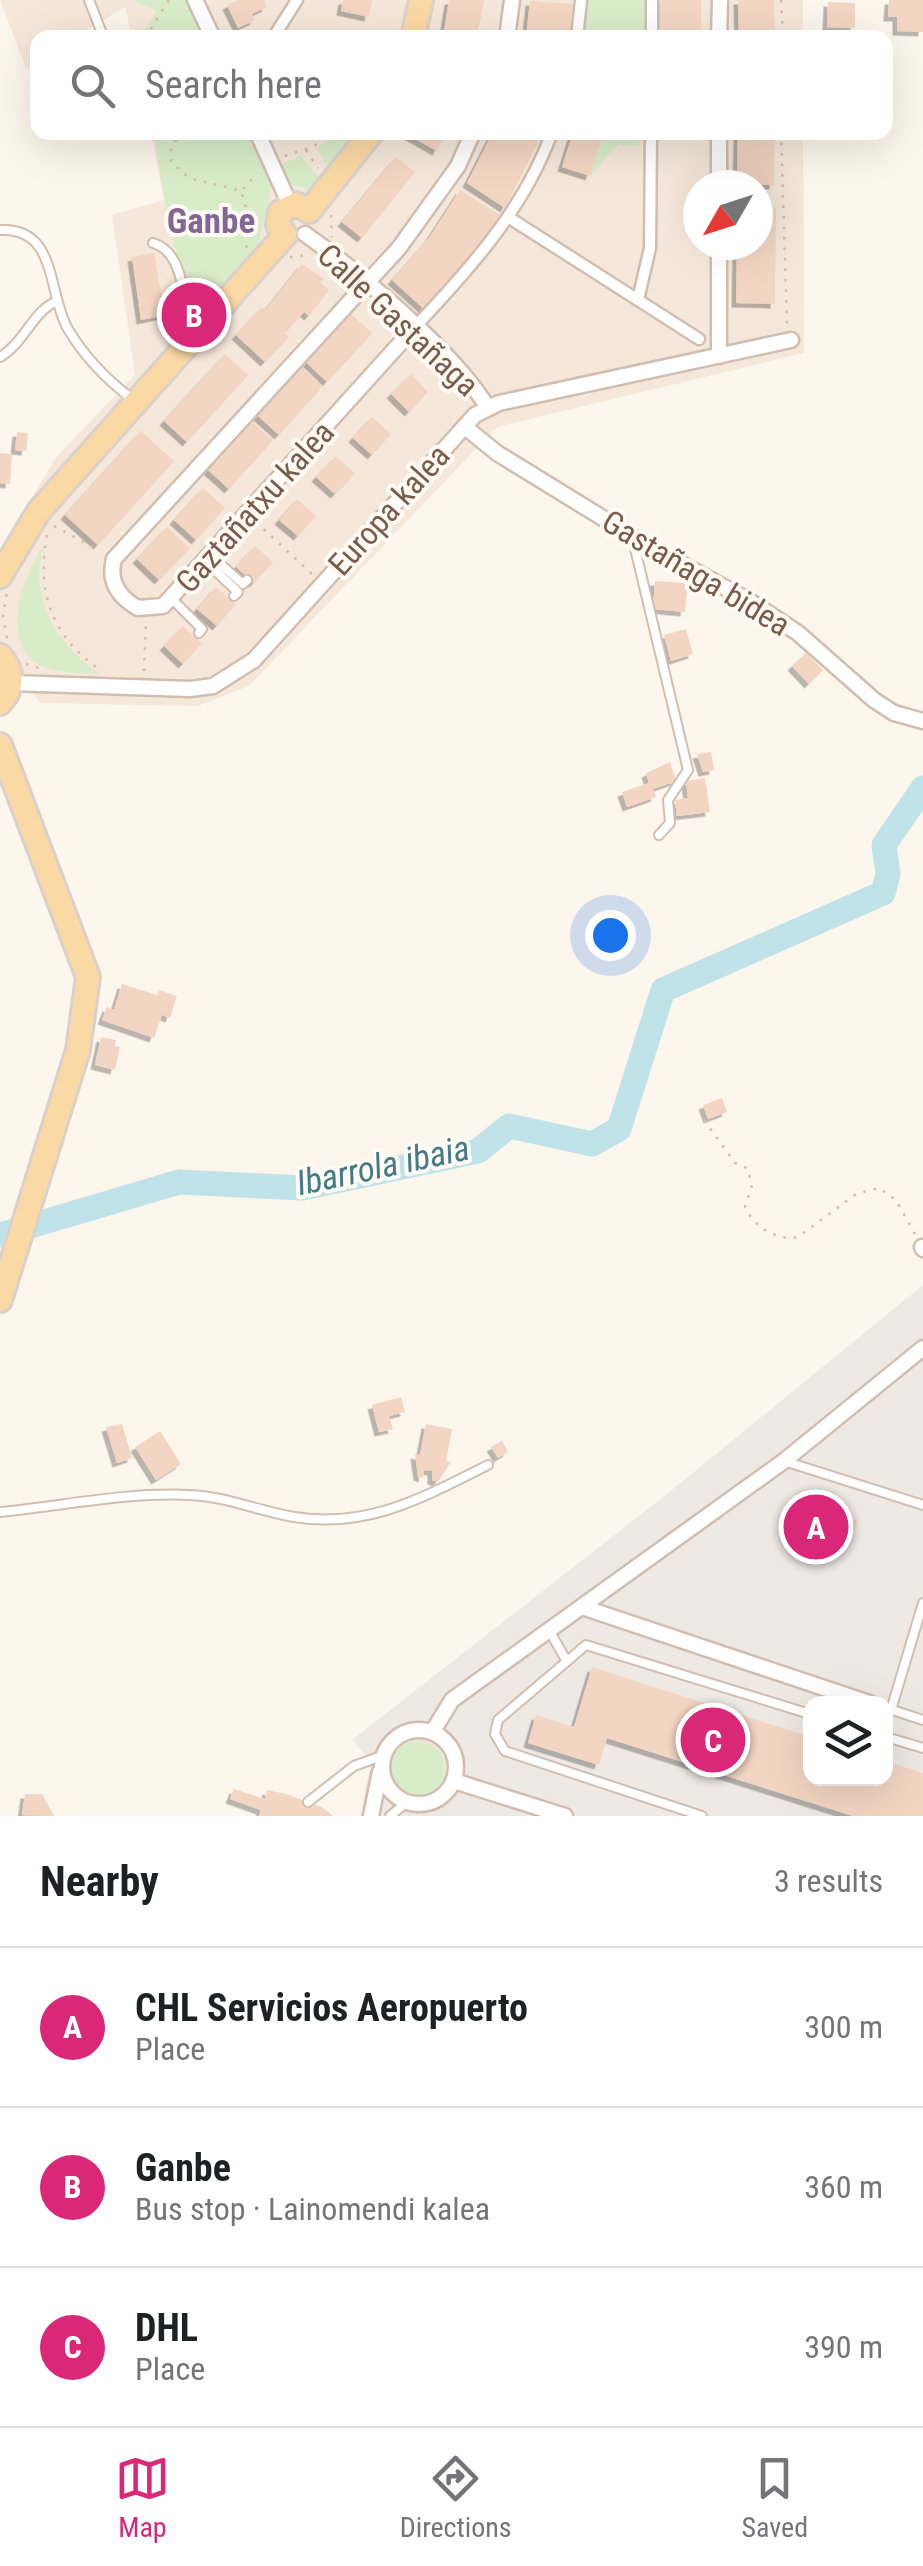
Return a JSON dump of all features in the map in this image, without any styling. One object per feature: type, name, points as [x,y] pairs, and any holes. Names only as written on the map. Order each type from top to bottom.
[{"type":"main road","points":[[415,30],[421,0]]},
{"type":"main road","points":[[0,576],[135,402],[334,183],[366,140]]},
{"type":"main road","points":[[1,654],[5,693]]},
{"type":"main road","points":[[0,745],[88,977],[78,1050],[0,1300]]},
{"type":"street","points":[[196,0],[209,30]]},
{"type":"street","points":[[279,30],[296,0]]},
{"type":"street","points":[[509,30],[512,0]]},
{"type":"street","points":[[578,30],[580,0]]},
{"type":"street","points":[[652,0],[652,30]]},
{"type":"street","points":[[719,30],[720,0]]},
{"type":"street","points":[[261,140],[297,221]]},
{"type":"street","name":"Gaztañatxu kalea","points":[[470,140],[458,166],[426,213],[367,285],[114,558],[111,576],[131,604],[146,609],[163,606],[248,515],[508,217],[540,166],[549,140]]},
{"type":"street","points":[[638,300],[650,248],[652,140]]},
{"type":"street","points":[[719,140],[719,170]]},
{"type":"street","points":[[508,217],[700,339]]},
{"type":"street","name":"Calle Gastañaga","points":[[297,221],[475,387],[488,408]]},
{"type":"street","points":[[718,356],[719,260]]},
{"type":"street","name":"Europa kalea","points":[[5,693],[190,689],[227,679],[254,660],[464,426],[488,408],[789,340]]},
{"type":"street","name":"Gastañaga bidea","points":[[464,426],[497,454],[798,633],[894,713],[923,721]]},
{"type":"street","points":[[0,1280],[19,1239]]},
{"type":"street","points":[[433,1732],[452,1700],[585,1608],[784,1461],[923,1348]]},
{"type":"street","points":[[585,1608],[848,1696]]},
{"type":"street","points":[[372,1816],[383,1760],[389,1744],[409,1730],[443,1737],[456,1757],[454,1780],[442,1797],[414,1807],[387,1785],[383,1760]]},
{"type":"street","points":[[454,1780],[565,1816]]},
{"type":"lane","points":[[89,0],[101,30]]},
{"type":"lane","points":[[0,230],[24,234],[38,242],[50,265],[56,302],[88,358],[103,377],[135,402]]},
{"type":"lane","points":[[152,243],[171,254],[178,271],[190,341]]},
{"type":"lane","points":[[0,357],[18,344],[43,308],[56,302]]},
{"type":"lane","points":[[632,536],[688,770],[668,800],[670,822],[660,835]]},
{"type":"lane","points":[[208,559],[243,584],[246,580]]},
{"type":"lane","points":[[208,559],[238,592],[234,596]]},
{"type":"lane","points":[[171,598],[202,629],[199,632]]},
{"type":"lane","points":[[784,1461],[923,1506]]},
{"type":"lane","points":[[0,1512],[135,1494],[194,1495],[297,1517],[358,1520],[400,1508],[488,1465]]},
{"type":"lane","points":[[892,1696],[923,1603]]},
{"type":"lane","points":[[550,1632],[566,1658]]},
{"type":"lane","points":[[702,1816],[505,1751],[495,1734],[498,1720],[566,1658],[586,1645],[803,1712]]},
{"type":"lane","points":[[893,1711],[923,1720]]},
{"type":"lane","points":[[893,1739],[923,1748]]},
{"type":"lane","points":[[308,1802],[354,1766],[383,1760]]},
{"type":"lane","points":[[390,1816],[414,1807]]},
{"type":"path","points":[[150,30],[169,0]]},
{"type":"path","points":[[782,0],[782,30]]},
{"type":"path","points":[[176,140],[171,147],[174,168],[189,178],[242,191]]},
{"type":"path","points":[[242,191],[271,162],[319,140]]},
{"type":"path","points":[[780,140],[789,340]]},
{"type":"path","points":[[305,149],[334,183]]},
{"type":"path","points":[[242,191],[251,224],[242,259]]},
{"type":"path","points":[[248,515],[314,575]]},
{"type":"path","points":[[46,518],[114,558]]},
{"type":"path","points":[[46,518],[43,570],[53,621],[71,648],[101,671]]},
{"type":"path","points":[[144,673],[146,609]]},
{"type":"path","points":[[704,1120],[735,1163],[747,1168],[752,1186],[745,1208],[763,1229],[786,1239],[798,1237],[856,1194],[879,1188],[896,1200],[922,1248]]},
{"type":"shaded area","points":[[0,0],[803,0],[803,30],[130,30],[125,7],[87,30],[30,30],[30,66],[26,69]]},
{"type":"shaded area","points":[[152,140],[803,140],[804,353],[497,427],[249,686],[198,706],[41,703],[0,654],[0,550],[57,456],[135,375],[112,215],[164,200]]},
{"type":"shaded area","points":[[923,1285],[923,1816],[360,1816],[371,1761],[352,1740],[667,1494]]},
{"type":"green space","points":[[132,0],[189,0],[203,30],[145,30],[157,11]]},
{"type":"green space","points":[[588,0],[647,0],[647,30],[585,30]]},
{"type":"green space","points":[[155,140],[253,140],[272,183],[255,255],[193,328]]},
{"type":"green space","points":[[328,140],[348,140],[327,167],[317,148]]},
{"type":"green space","points":[[571,140],[639,140],[639,146],[618,145],[590,176],[562,167]]},
{"type":"green space","points":[[300,156],[325,184],[313,191],[292,185],[280,165]]},
{"type":"green space","points":[[43,546],[40,585],[50,620],[71,650],[101,674],[46,668],[27,654],[20,641],[23,591]]},
{"type":"green space","points":[[418,1741],[437,1749],[445,1768],[437,1787],[418,1795],[399,1787],[391,1768],[399,1749]]},
{"type":"building","points":[[237,0],[264,0],[267,7],[252,14],[255,20],[238,28],[227,5]]},
{"type":"building","points":[[343,0],[372,0],[369,17],[341,11]]},
{"type":"building","points":[[449,0],[484,0],[478,30],[444,30]]},
{"type":"building","points":[[660,0],[701,0],[701,30],[659,30]]},
{"type":"building","points":[[738,0],[774,0],[775,30],[739,30]]},
{"type":"building","points":[[889,0],[923,0],[923,32],[897,31],[897,17],[888,17]]},
{"type":"building","points":[[530,1],[572,4],[570,30],[527,30]]},
{"type":"building","points":[[828,2],[855,3],[855,28],[827,27]]},
{"type":"building","points":[[417,140],[443,140],[437,151]]},
{"type":"building","points":[[489,140],[539,140],[505,208],[467,183]]},
{"type":"building","points":[[570,140],[601,140],[590,176],[562,167]]},
{"type":"building","points":[[738,140],[775,140],[774,185],[773,170],[737,170]]},
{"type":"building","points":[[396,157],[415,172],[362,238],[342,222]]},
{"type":"building","points":[[460,190],[500,215],[464,266],[424,309],[392,280],[429,238]]},
{"type":"building","points":[[776,208],[775,304],[736,303],[737,260],[773,260]]},
{"type":"building","points":[[154,253],[165,315],[141,320],[132,257]]},
{"type":"building","points":[[302,264],[324,279],[320,282],[329,290],[309,316],[304,312],[285,333],[289,337],[265,362],[236,335],[262,307],[265,310]]},
{"type":"building","points":[[351,314],[372,333],[327,382],[307,363]]},
{"type":"building","points":[[225,354],[248,375],[187,442],[164,421]]},
{"type":"building","points":[[303,367],[323,386],[279,435],[258,416]]},
{"type":"building","points":[[411,374],[428,392],[409,412],[391,394]]},
{"type":"building","points":[[372,417],[391,434],[372,455],[353,438]]},
{"type":"building","points":[[252,422],[273,440],[229,489],[208,470]]},
{"type":"building","points":[[141,431],[174,461],[98,545],[65,515]]},
{"type":"building","points":[[17,432],[28,433],[26,451],[15,450]]},
{"type":"building","points":[[0,453],[12,454],[10,484],[0,483]]},
{"type":"building","points":[[336,456],[355,474],[335,494],[316,477]]},
{"type":"building","points":[[203,488],[225,508],[196,540],[174,520]]},
{"type":"building","points":[[297,499],[316,516],[298,536],[279,520]]},
{"type":"building","points":[[167,527],[190,548],[159,580],[137,559]]},
{"type":"building","points":[[255,546],[273,562],[254,583],[236,567]]},
{"type":"building","points":[[655,581],[688,583],[685,612],[653,609]]},
{"type":"building","points":[[216,587],[236,604],[217,626],[197,609]]},
{"type":"building","points":[[183,626],[202,643],[183,664],[164,646]]},
{"type":"building","points":[[686,629],[693,654],[671,661],[664,635]]},
{"type":"building","points":[[806,653],[823,670],[809,684],[792,666]]},
{"type":"building","points":[[711,752],[714,770],[703,772],[697,754]]},
{"type":"building","points":[[670,762],[676,781],[653,789],[656,797],[627,807],[622,792],[649,783],[646,773]]},
{"type":"building","points":[[705,778],[710,812],[677,816],[675,800],[688,798],[686,781]]},
{"type":"building","points":[[122,984],[157,995],[159,990],[177,996],[170,1018],[162,1015],[154,1038],[102,1020],[107,1007],[114,1010]]},
{"type":"building","points":[[101,1037],[116,1040],[115,1046],[120,1047],[115,1070],[95,1065]]},
{"type":"building","points":[[722,1098],[727,1112],[708,1119],[703,1105]]},
{"type":"building","points":[[401,1397],[405,1412],[389,1416],[393,1429],[379,1432],[372,1405]]},
{"type":"building","points":[[122,1424],[132,1458],[117,1463],[106,1427]]},
{"type":"building","points":[[426,1424],[452,1429],[446,1461],[451,1462],[438,1482],[432,1480],[432,1471],[424,1470],[423,1478],[418,1476],[415,1454],[420,1455]]},
{"type":"building","points":[[160,1431],[181,1464],[156,1480],[135,1447]]},
{"type":"building","points":[[502,1441],[508,1452],[498,1458],[491,1447]]},
{"type":"building","points":[[815,1507],[857,1520],[854,1532],[826,1523],[820,1543],[805,1538]]},
{"type":"building","points":[[592,1667],[803,1735],[803,1786],[893,1786],[893,1763],[923,1773],[923,1816],[853,1816],[607,1738],[599,1765],[528,1743],[536,1715],[574,1727]]},
{"type":"building","points":[[234,1789],[265,1799],[267,1790],[286,1794],[322,1807],[333,1816],[259,1816],[261,1810],[230,1799]]},
{"type":"building","points":[[25,1794],[42,1794],[54,1816],[22,1815]]},
{"type":"waterway","name":"Ibarrola ibaia","points":[[0,1235],[179,1182],[303,1188],[478,1151],[509,1126],[592,1144],[619,1129],[663,990],[883,893],[888,874],[884,845],[923,788]]},
{"type":"place","name":"Ganbe","points":[[194,315]]},
{"type":"place","name":"CHL Servicios Aeropuerto","points":[[816,1527]]},
{"type":"place","name":"DHL","points":[[713,1740]]},
{"type":"district","name":"Ganbe","points":[[211,221]]}]
